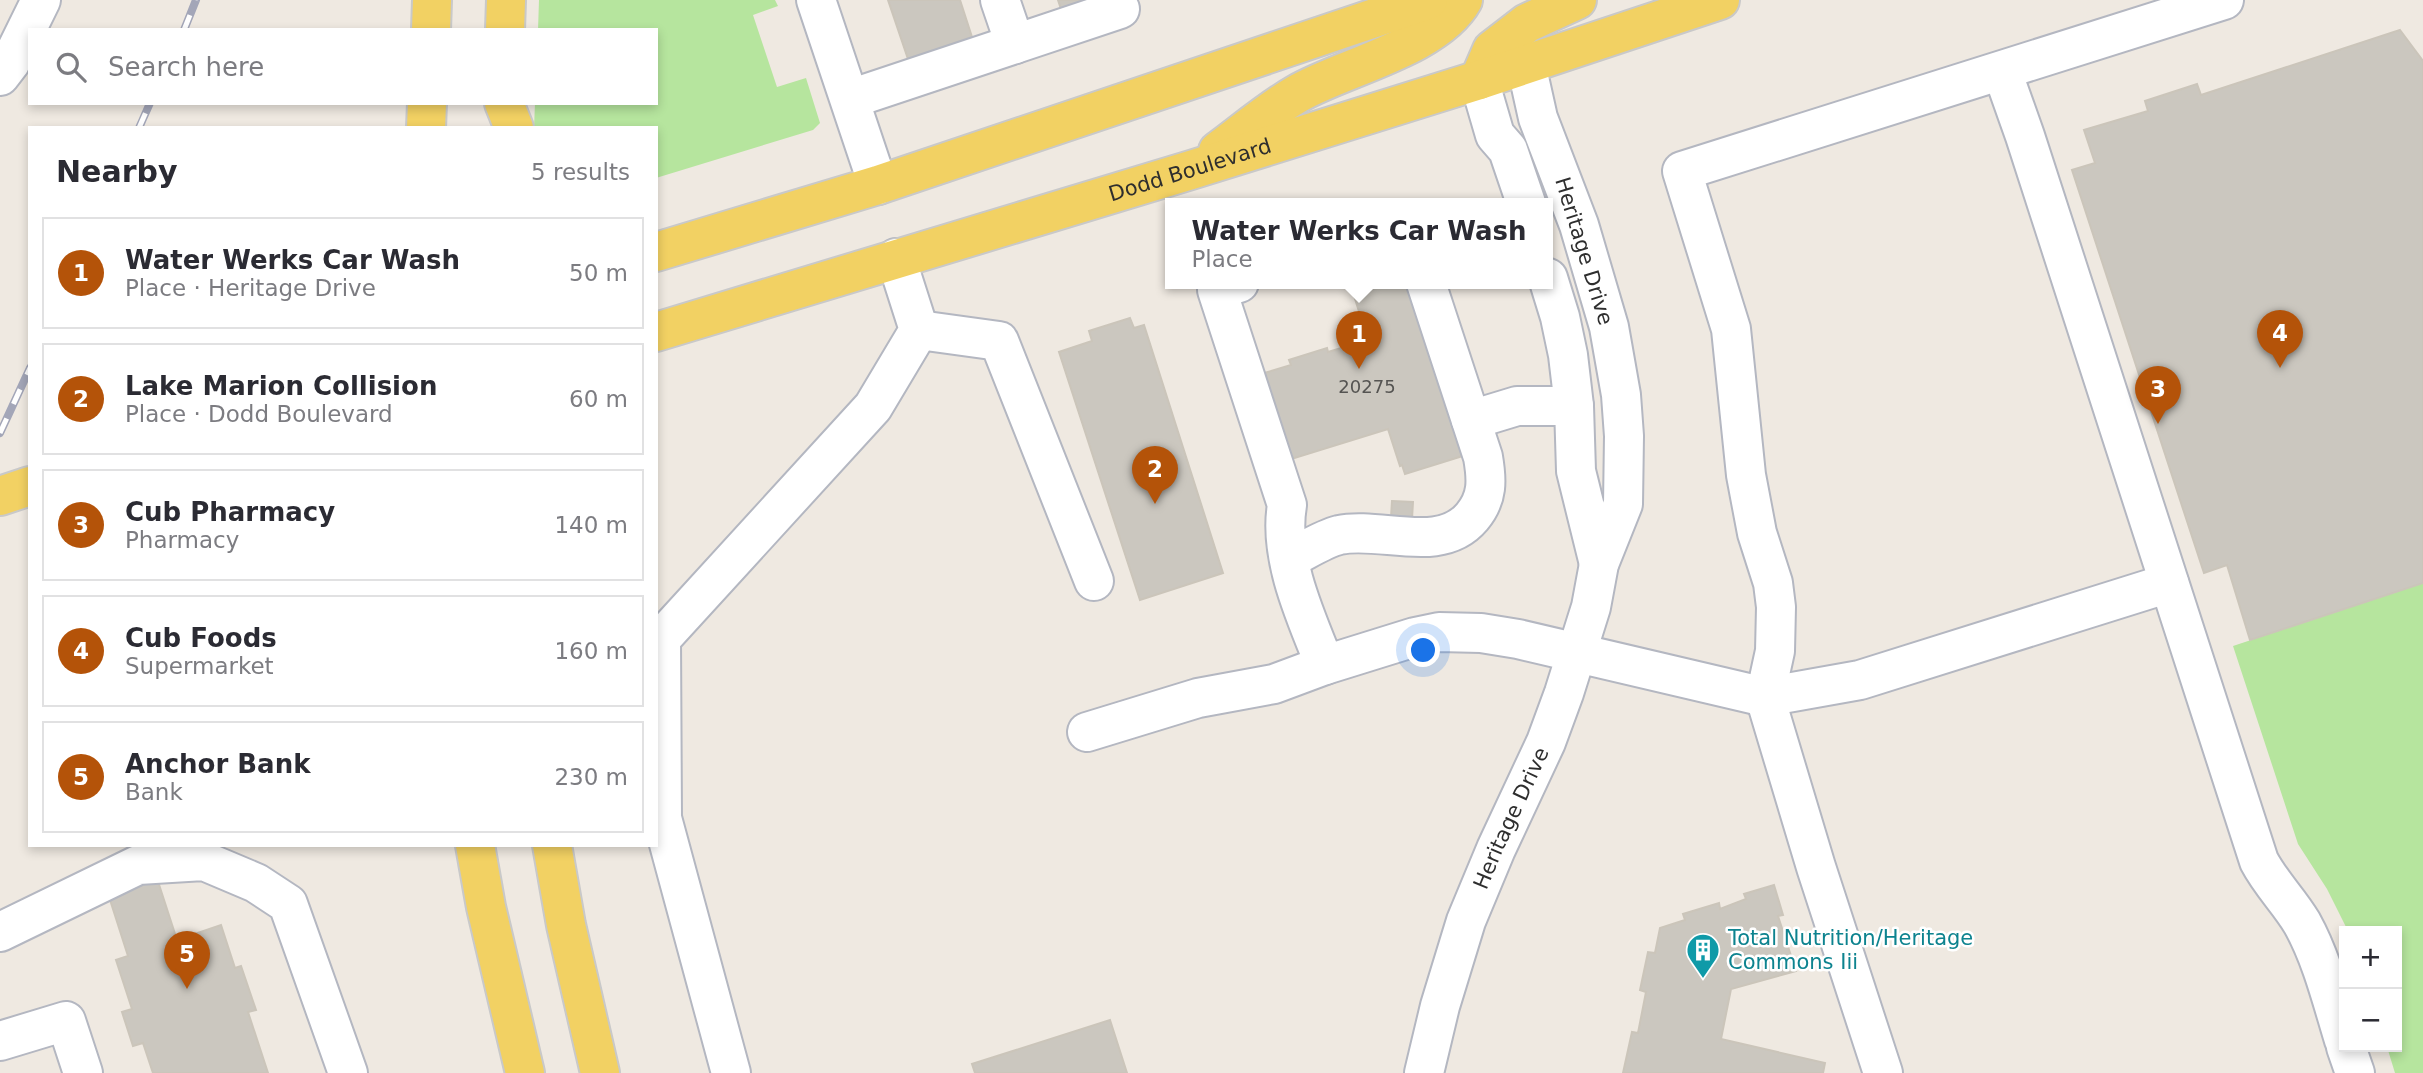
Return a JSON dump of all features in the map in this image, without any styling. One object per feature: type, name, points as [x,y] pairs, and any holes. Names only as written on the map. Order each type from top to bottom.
[{"type":"main road","points":[[430,28],[432,0]]},
{"type":"main road","points":[[505,28],[506,0]]},
{"type":"main road","points":[[1191,170],[1297,94],[1431,33],[1463,0]]},
{"type":"main road","points":[[1479,80],[1492,50],[1527,23],[1577,0]]},
{"type":"main road","name":"Dodd Boulevard","points":[[658,331],[1191,170],[1479,80],[1720,0]]},
{"type":"main road","points":[[658,251],[878,185],[1422,1]]},
{"type":"main road","points":[[426,126],[427,105]]},
{"type":"main road","points":[[502,126],[503,105]]},
{"type":"main road","points":[[504,105],[513,126]]},
{"type":"main road","points":[[658,228],[748,223]]},
{"type":"main road","points":[[0,496],[28,487]]},
{"type":"main road","points":[[475,847],[489,920],[525,1073]]},
{"type":"main road","points":[[552,847],[566,925],[600,1073]]},
{"type":"street","points":[[0,76],[41,0]]},
{"type":"street","points":[[816,0],[878,185]]},
{"type":"street","points":[[1000,0],[1015,44]]},
{"type":"street","points":[[1883,1073],[1816,867],[1765,697],[1775,652],[1776,607],[1773,583],[1758,533],[1746,475],[1731,328],[1682,172],[2224,0]]},
{"type":"street","points":[[849,99],[1120,9]]},
{"type":"street","name":"Heritage Drive","points":[[1424,1073],[1440,1006],[1466,921],[1546,741],[1591,607],[1599,564],[1623,504],[1624,436],[1609,327],[1579,225],[1538,118],[1526,64]]},
{"type":"street","points":[[2002,71],[2259,861],[2301,923],[2311,943],[2339,1025]]},
{"type":"street","name":"Heritage Drive","points":[[1479,80],[1495,135],[1508,150],[1524,198]]},
{"type":"street","points":[[731,1073],[662,818],[662,639],[873,407],[919,330],[896,258]]},
{"type":"street","points":[[1220,289],[1217,290],[1287,505],[1285,539],[1301,606],[1325,665]]},
{"type":"street","points":[[1290,558],[1337,536],[1363,533],[1440,536],[1467,524],[1481,504],[1487,483],[1483,457],[1428,289]]},
{"type":"street","name":"Heritage Drive","points":[[1551,289],[1568,355],[1574,406],[1576,471],[1599,564]]},
{"type":"street","points":[[919,330],[999,341],[1094,581]]},
{"type":"street","points":[[1471,419],[1517,406],[1574,406]]},
{"type":"street","points":[[1087,733],[1198,698],[1274,684],[1325,665],[1439,632],[1481,633],[1577,652],[1765,697],[1860,680],[2169,583]]},
{"type":"street","points":[[0,932],[138,864],[204,861],[256,883],[288,904],[348,1073]]},
{"type":"street","points":[[0,1041],[66,1021],[83,1073]]},
{"type":"street","points":[[2348,1052],[2355,1073]]},
{"type":"green space","points":[[539,0],[775,0],[778,6],[753,15],[777,87],[806,78],[820,123],[813,130],[658,177],[658,126],[534,126],[535,105],[658,105],[658,28],[538,28]]},
{"type":"green space","points":[[2423,583],[2423,1073],[2395,1073],[2389,1052],[2402,1052],[2402,926],[2346,926],[2327,889],[2298,844],[2233,646]]},
{"type":"building","points":[[888,0],[960,0],[972,37],[908,59]]},
{"type":"building","points":[[1058,0],[1099,0],[1062,12]]},
{"type":"building","points":[[2400,30],[2423,61],[2423,583],[2250,640],[2227,565],[2204,573],[2072,170],[2095,163],[2084,130],[2148,111],[2145,101],[2197,84],[2201,95]]},
{"type":"building","points":[[1352,289],[1418,289],[1469,454],[1405,474],[1388,429],[1288,460],[1261,374],[1291,365],[1289,360],[1327,348],[1328,352],[1368,340]]},
{"type":"building","points":[[1130,318],[1134,328],[1144,325],[1223,573],[1140,600],[1059,352],[1092,341],[1089,331]]},
{"type":"building","points":[[1392,501],[1413,502],[1412,519],[1391,517]]},
{"type":"building","points":[[153,866],[177,940],[221,925],[235,968],[241,966],[256,1010],[248,1012],[268,1073],[153,1073],[143,1043],[133,1046],[122,1012],[132,1009],[116,960],[128,956],[104,881]]},
{"type":"building","name":"Total Nutrition/Heritage Commons Iii","points":[[1774,885],[1783,915],[1778,916],[1796,971],[1731,989],[1721,1039],[1825,1063],[1823,1073],[1623,1073],[1632,1032],[1638,1033],[1646,992],[1640,990],[1648,952],[1655,953],[1660,928],[1685,920],[1683,914],[1719,903],[1720,909],[1746,899],[1744,894]]},
{"type":"building","points":[[1110,1020],[1127,1073],[975,1073],[972,1064]]},
{"type":"railway","points":[[185,28],[196,0]]},
{"type":"railway","points":[[140,126],[149,105]]},
{"type":"railway","points":[[0,433],[28,372]]},
{"type":"place","name":"Cub Foods","points":[[2280,368]]},
{"type":"place","name":"Water Werks Car Wash","points":[[1359,369]]},
{"type":"place","name":"Cub Pharmacy","points":[[2158,424]]},
{"type":"place","name":"Lake Marion Collision","points":[[1155,504]]},
{"type":"place","name":"Total Nutrition/Heritage Commons Iii","points":[[1703,980]]},
{"type":"place","name":"Anchor Bank","points":[[187,989]]}]
